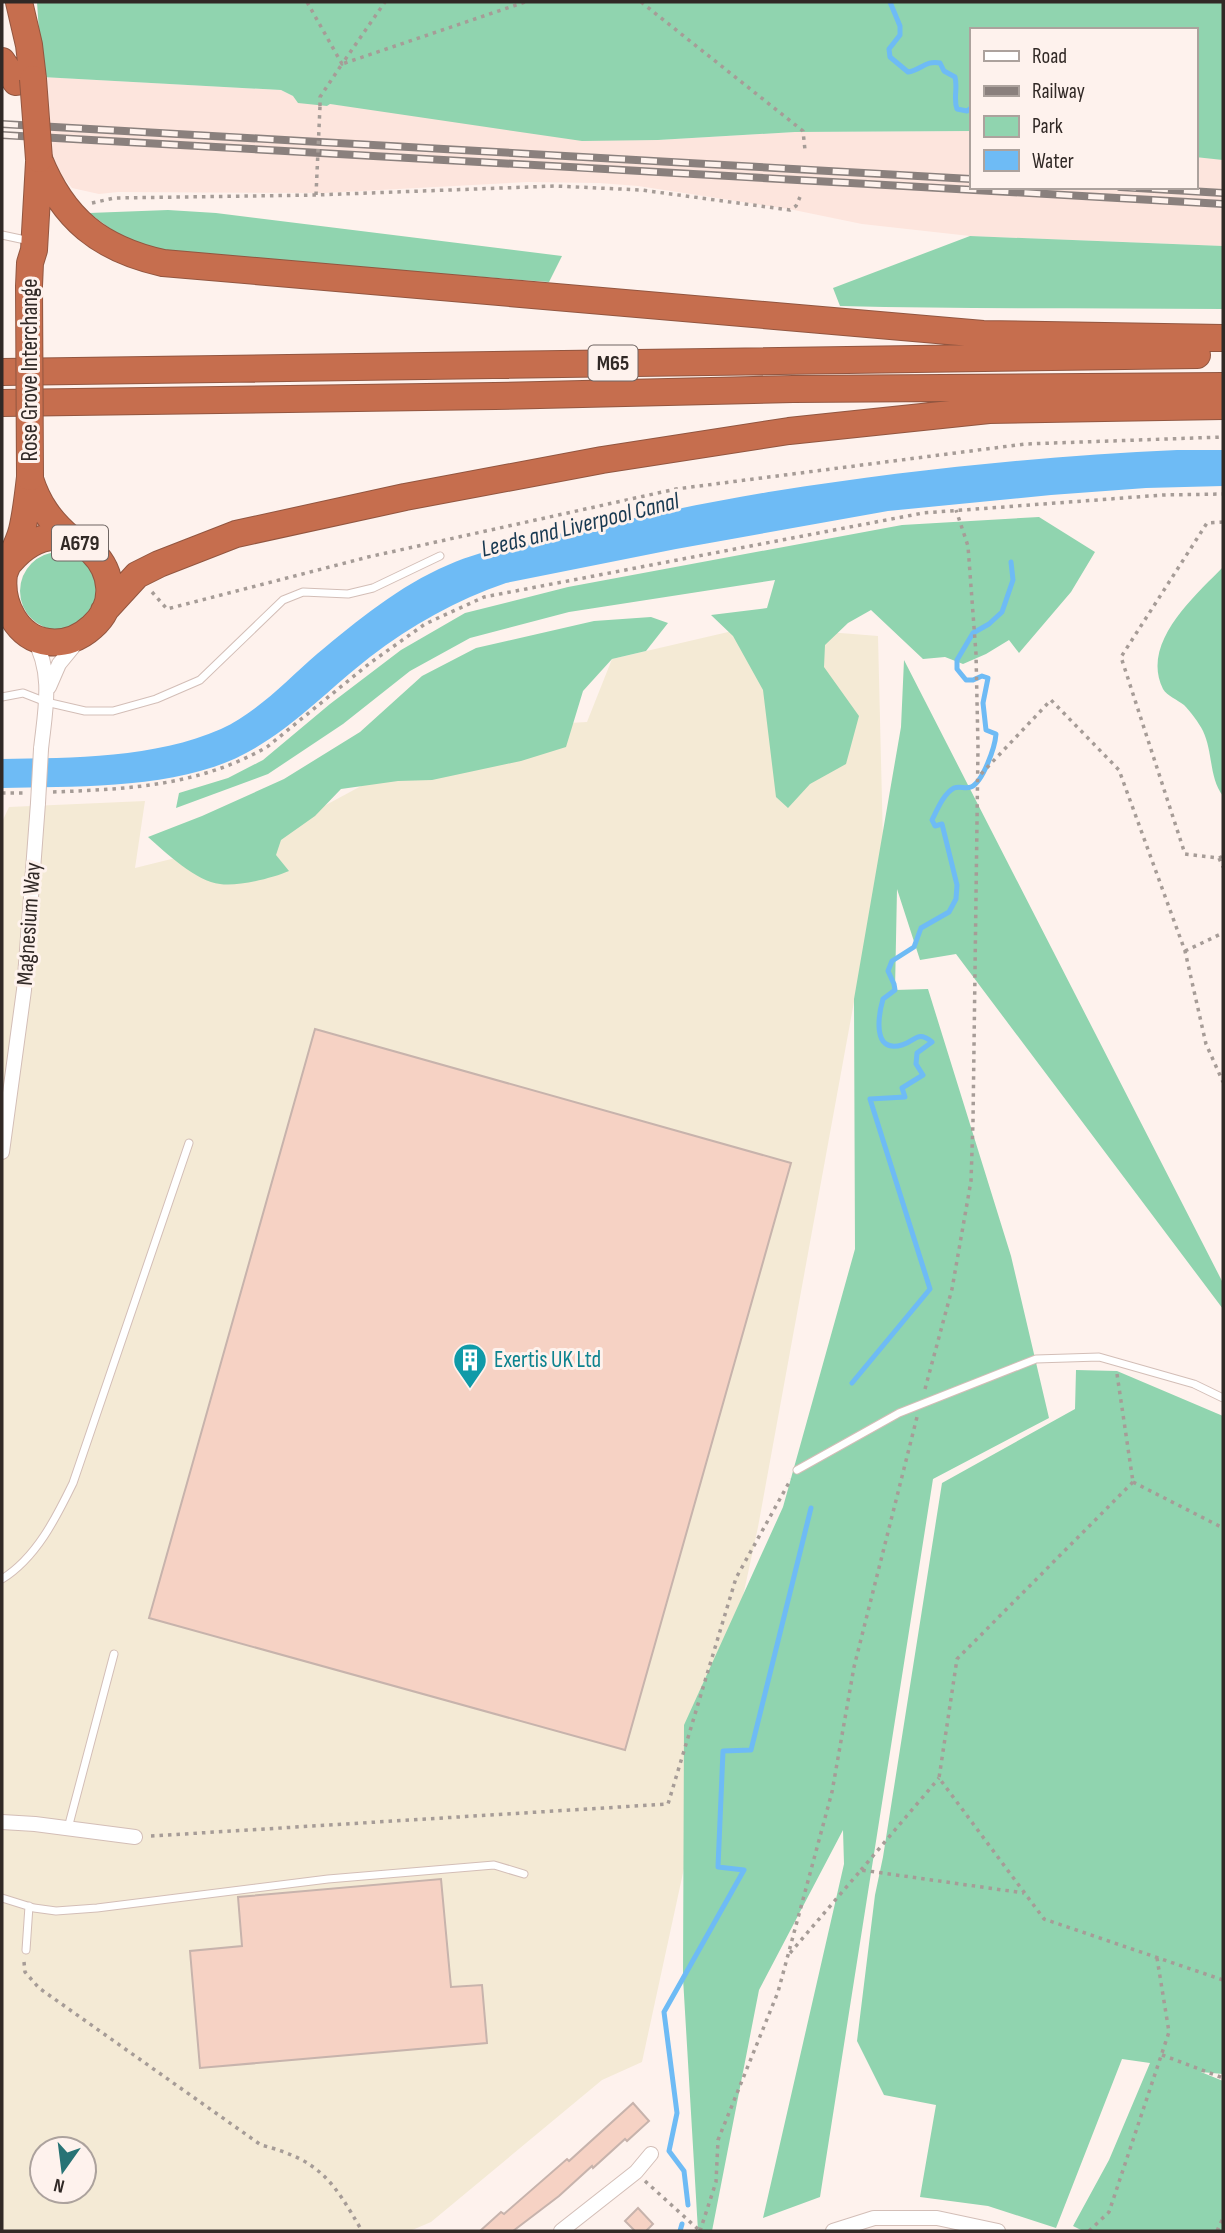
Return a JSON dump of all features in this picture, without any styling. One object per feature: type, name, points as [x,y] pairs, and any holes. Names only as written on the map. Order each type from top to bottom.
[{"type":"highway","name":"Rose Grove Interchange","points":[[19,2],[29,45],[17,74],[34,151],[24,253],[30,477],[23,527],[4,574],[4,601],[16,625],[32,637]]},
{"type":"highway","points":[[34,151],[50,185],[67,209],[88,231],[136,257],[194,266],[983,334],[1223,338]]},
{"type":"highway","name":"M65","points":[[2,372],[1223,355]]},
{"type":"highway","name":"M65","points":[[2,403],[793,389],[1223,386]]},
{"type":"highway","points":[[32,637],[57,642],[72,640],[96,623],[137,575],[152,574],[236,534],[405,497],[602,460],[789,431],[989,410],[1223,405]]},
{"type":"highway","name":"Rose Grove Interchange","points":[[30,477],[42,508],[55,525],[99,558],[107,575],[109,593],[104,611]]},
{"type":"highway","name":"A679","points":[[10,562],[21,548],[36,540],[52,536],[69,538]]},
{"type":"street","name":"Magnesium Way","points":[[47,698],[59,664],[85,633]]},
{"type":"street","name":"Magnesium Way","points":[[2,1152],[24,990],[37,796],[47,698],[45,663],[32,637]]},
{"type":"street","points":[[2,1822],[135,1837]]},
{"type":"street","points":[[561,2231],[636,2172],[652,2154]]},
{"type":"street","points":[[833,2231],[874,2218],[937,2218],[998,2231]]},
{"type":"lane","points":[[2,697],[23,693],[85,711],[113,711],[156,699],[200,680],[283,600],[303,592],[348,594],[373,588],[440,556]]},
{"type":"lane","points":[[2,1579],[18,1569],[47,1532],[74,1483],[188,1143]]},
{"type":"lane","points":[[796,1470],[899,1413],[1035,1359],[1098,1357],[1194,1384],[1223,1398]]},
{"type":"lane","points":[[68,1828],[114,1654]]},
{"type":"lane","points":[[2,1898],[56,1911],[328,1879],[494,1865],[524,1874]]},
{"type":"lane","points":[[26,1950],[29,1906]]},
{"type":"path","points":[[307,2],[342,64]]},
{"type":"path","points":[[316,195],[320,97],[385,2]]},
{"type":"path","points":[[342,64],[525,2]]},
{"type":"path","points":[[641,2],[803,131],[805,150]]},
{"type":"path","points":[[87,204],[114,198],[316,195],[555,186],[641,190],[790,211],[800,197]]},
{"type":"path","points":[[152,574],[167,609],[368,557],[676,489],[1025,444],[1223,437]]},
{"type":"path","points":[[2,793],[37,796],[173,782],[202,776],[250,757],[267,747],[370,663],[425,624],[484,597],[923,513],[1163,495],[1223,494]]},
{"type":"path","points":[[636,2172],[700,2231],[716,2182],[719,2140],[778,1992],[832,1792],[854,1667],[920,1404],[952,1289],[971,1181],[974,1121],[978,747],[976,654],[968,546],[956,510]]},
{"type":"path","points":[[1223,522],[1207,523],[1121,657],[1185,854],[1221,857],[1223,867]]},
{"type":"path","points":[[981,774],[1051,700],[1119,770],[1185,951],[1206,1044],[1223,1082]]},
{"type":"path","points":[[1185,951],[1223,933]]},
{"type":"path","points":[[1115,1362],[1133,1482]]},
{"type":"path","points":[[135,1837],[668,1804],[736,1578],[796,1470]]},
{"type":"path","points":[[788,1955],[939,1778],[957,1659],[1133,1482]]},
{"type":"path","points":[[1133,1482],[1223,1528]]},
{"type":"path","points":[[939,1778],[1044,1919],[1223,1980]]},
{"type":"path","points":[[861,1870],[1024,1893]]},
{"type":"path","points":[[26,1950],[25,1972],[39,1988],[261,2145],[289,2152],[310,2163],[340,2193],[362,2231]]},
{"type":"path","points":[[1089,2231],[1109,2212],[1169,2032],[1157,1957]]},
{"type":"path","points":[[1161,2055],[1223,2078]]},
{"type":"path","points":[[1217,2231],[1223,2218]]},
{"type":"shaded area","points":[[42,77],[281,90],[327,106],[330,104],[658,140],[795,132],[970,131],[970,189],[1197,189],[1197,157],[1223,159],[1223,246],[970,236],[862,224],[789,209],[638,186],[599,183],[528,182],[324,193],[99,194],[72,188],[61,175],[49,146]]},
{"type":"shaded area","points":[[754,626],[878,636],[883,843],[758,1527],[642,2062],[602,2080],[431,2222],[410,2231],[2,2231],[2,822],[9,807],[145,801],[135,868],[272,834],[467,729],[587,722],[612,659]]},
{"type":"green space","points":[[37,2],[1223,2],[1223,160],[1197,157],[1197,28],[970,28],[970,131],[795,132],[658,140],[582,141],[330,104],[298,103],[293,96],[281,90],[42,77]]},
{"type":"green space","points":[[168,210],[216,213],[562,256],[549,282],[224,258],[150,249],[119,235],[89,213]]},
{"type":"green space","points":[[970,236],[1223,246],[1223,309],[840,306],[833,288]]},
{"type":"green space","points":[[1039,517],[1095,552],[1071,592],[1019,653],[1009,640],[963,664],[945,657],[923,659],[871,610],[848,623],[825,645],[824,667],[859,716],[846,764],[810,784],[788,808],[776,797],[763,690],[733,636],[711,615],[767,608],[775,580],[569,612],[470,638],[410,671],[343,724],[268,774],[176,808],[179,793],[228,778],[263,760],[401,650],[465,613],[568,587],[902,525]]},
{"type":"green space","points":[[59,552],[74,555],[87,563],[95,576],[98,591],[95,606],[87,619],[74,627],[59,630],[44,627],[31,619],[23,606],[20,591],[23,576],[31,563],[44,555]]},
{"type":"green space","points":[[1223,567],[1223,796],[1215,781],[1203,731],[1184,705],[1163,689],[1158,672],[1164,638],[1186,606]]},
{"type":"green space","points":[[651,617],[668,623],[646,651],[612,659],[583,691],[566,747],[521,761],[432,780],[398,781],[341,789],[315,816],[281,840],[276,855],[289,871],[245,883],[227,885],[211,882],[182,865],[148,837],[284,779],[360,732],[422,676],[476,648],[594,621]]},
{"type":"green space","points":[[904,660],[1223,1283],[1223,1309],[956,954],[920,960],[897,889],[895,990],[928,989],[1011,1256],[1049,1418],[933,1479],[820,2197],[763,2218],[844,1864],[843,1830],[759,1990],[712,2231],[698,2231],[683,1978],[684,1725],[783,1507],[855,1249],[854,999],[901,727]]},
{"type":"green space","points":[[1076,1370],[1117,1371],[1223,1416],[1223,2074],[1201,2072],[1223,2081],[1223,2231],[1083,2231],[1073,2226],[1109,2160],[1150,2063],[1122,2059],[1056,2228],[988,2206],[920,2197],[936,2105],[884,2095],[857,2041],[875,1895],[942,1483],[1075,1409]]},
{"type":"water","points":[[1177,450],[1223,450],[1223,486],[1051,495],[888,511],[506,583],[452,605],[402,634],[281,731],[248,752],[221,764],[160,780],[128,784],[2,788],[2,759],[85,757],[142,751],[196,739],[221,729],[260,705],[332,641],[396,593],[448,565],[519,542],[679,509],[825,483],[1026,460]]},
{"type":"building","name":"Exertis UK Ltd","points":[[315,1029],[791,1163],[625,1750],[149,1618]]},
{"type":"building","points":[[441,1879],[451,1987],[482,1985],[487,2043],[200,2068],[190,1951],[242,1946],[238,1897]]},
{"type":"building","points":[[633,2103],[649,2121],[627,2141],[625,2139],[559,2196],[513,2231],[480,2231],[501,2212],[504,2214],[567,2159],[569,2161]]},
{"type":"building","points":[[638,2208],[653,2224],[646,2231],[635,2231],[625,2221]]},
{"type":"waterway","points":[[890,2],[900,26],[900,35],[889,49],[890,57],[908,72],[931,63],[940,63],[944,71],[955,77],[957,109],[967,111],[970,109]]},
{"type":"waterway","points":[[852,1383],[930,1289],[870,1099],[905,1097],[902,1088],[923,1075],[916,1064],[917,1053],[932,1042],[920,1037],[902,1045],[885,1044],[879,1031],[880,1013],[883,999],[895,990],[888,971],[892,961],[914,947],[921,928],[949,912],[956,899],[957,885],[942,824],[935,826],[932,820],[950,790],[956,787],[971,787],[980,778],[991,755],[996,734],[986,730],[983,703],[988,678],[982,676],[966,680],[957,669],[957,660],[973,633],[1002,612],[1013,580],[1011,562]]},
{"type":"waterway","points":[[688,2205],[684,2171],[669,2151],[677,2113],[664,2012],[744,1870],[718,1867],[723,1751],[751,1750],[811,1508]]},
{"type":"waterway","points":[[680,2231],[682,2224]]},
{"type":"railway","points":[[2,124],[970,179]]},
{"type":"railway","points":[[2,135],[1223,204]]},
{"type":"railway","points":[[1154,189],[1223,193]]},
{"type":"place","name":"Exertis UK Ltd","points":[[470,1390]]},
{"type":"water label","name":"Leeds and Liverpool Canal","points":[[580,525]]}]
